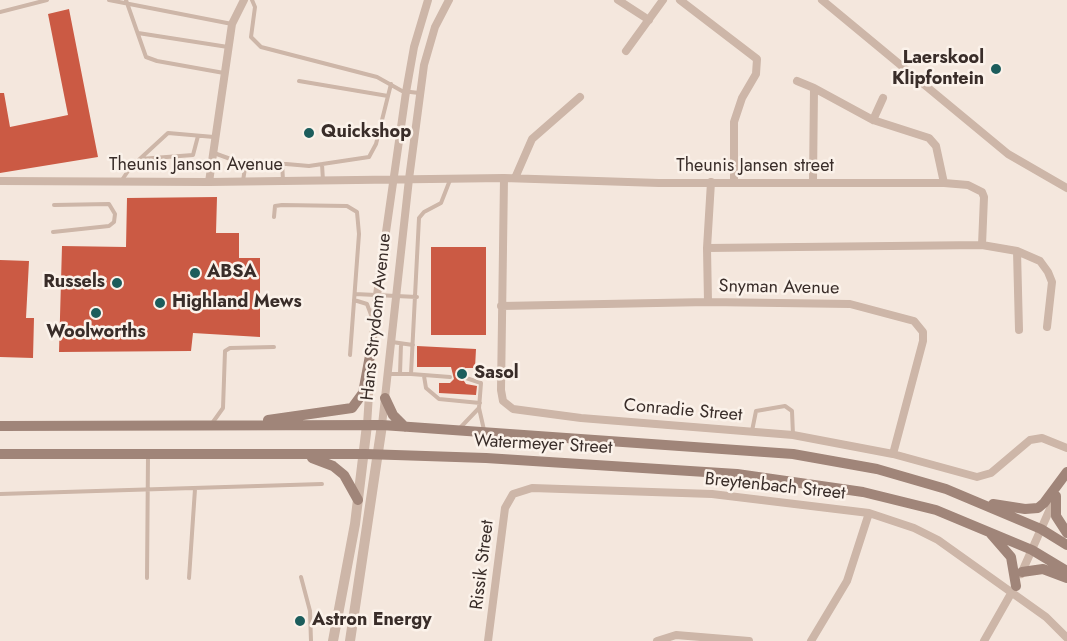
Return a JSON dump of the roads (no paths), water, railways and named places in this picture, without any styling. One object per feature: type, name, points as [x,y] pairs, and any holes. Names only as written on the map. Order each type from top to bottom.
[{"type":"main road","points":[[248,425],[288,416],[337,412],[352,408],[363,393],[372,345]]},
{"type":"main road","points":[[385,398],[393,415],[405,426]]},
{"type":"main road","name":"Watermeyer Street","points":[[0,426],[382,425],[793,454],[877,470],[946,489],[1041,529],[1067,545]]},
{"type":"main road","name":"Watermeyer Street","points":[[0,454],[380,454],[486,458],[737,474],[863,492],[936,510],[1032,550],[1067,571]]},
{"type":"main road","points":[[302,454],[325,462],[339,471],[351,483],[358,500]]},
{"type":"main road","points":[[981,503],[1025,509],[1038,507],[1044,503],[1067,471]]},
{"type":"main road","points":[[1056,496],[1056,516],[1067,533]]},
{"type":"main road","points":[[985,529],[1011,557],[1013,590]]},
{"type":"main road","points":[[1022,572],[1043,569],[1067,578]]},
{"type":"street","name":"Hans Strydom Avenue","points":[[333,641],[365,454],[376,295],[406,92],[414,47],[428,0]]},
{"type":"street","name":"Hans Strydom Avenue","points":[[350,641],[380,454],[420,93],[428,46],[440,14],[449,0]]},
{"type":"street","points":[[618,0],[649,20]]},
{"type":"street","points":[[626,51],[663,0]]},
{"type":"street","points":[[680,0],[757,59],[756,74],[742,98],[734,122],[734,182]]},
{"type":"street","points":[[822,0],[1008,154],[1067,189]]},
{"type":"street","points":[[210,182],[232,24],[241,1]]},
{"type":"street","points":[[797,81],[873,120],[923,135],[932,141],[944,183]]},
{"type":"street","points":[[813,181],[814,88]]},
{"type":"street","points":[[515,178],[532,139],[580,97]]},
{"type":"street","points":[[873,120],[883,98]]},
{"type":"street","name":"Conradie Street","points":[[504,178],[501,390],[503,401],[513,409],[581,418],[793,435],[893,454],[977,477],[991,473],[1030,440],[1042,438],[1067,448]]},
{"type":"street","name":"Theunis Jansen street","points":[[393,181],[515,178],[968,185],[982,192],[984,197],[982,245]]},
{"type":"street","name":"Theunis Janson Avenue","points":[[0,181],[393,181]]},
{"type":"street","points":[[708,302],[707,248],[711,182]]},
{"type":"street","points":[[707,248],[982,245],[1017,251],[1040,261],[1052,282],[1047,327]]},
{"type":"street","points":[[1017,251],[1019,330]]},
{"type":"street","name":"Snyman Avenue","points":[[501,306],[708,302],[850,304],[897,315],[920,326],[923,341],[893,454]]},
{"type":"street","points":[[984,641],[1022,572],[1067,471]]},
{"type":"street","name":"Breytenbach Street","points":[[513,494],[532,488],[625,489],[769,499],[869,513],[914,528],[938,540],[1013,590],[1056,625],[1067,638]]},
{"type":"street","name":"Rissik Street","points":[[488,641],[503,518],[507,501],[513,494]]},
{"type":"street","points":[[811,641],[847,581],[869,513]]},
{"type":"street","points":[[657,641],[675,635],[749,641]]},
{"type":"lane","points":[[0,12],[47,0]]},
{"type":"lane","points":[[109,0],[232,24]]},
{"type":"lane","points":[[252,0],[255,7],[251,37],[261,47],[377,77],[406,92],[420,93]]},
{"type":"lane","points":[[127,2],[146,57],[225,73]]},
{"type":"lane","points":[[137,33],[229,48]]},
{"type":"lane","points":[[299,81],[388,96]]},
{"type":"lane","points":[[214,153],[247,165],[259,160],[322,164],[334,160],[366,158],[372,154],[391,84]]},
{"type":"lane","points":[[122,181],[140,159],[168,133],[216,138]]},
{"type":"lane","points":[[140,159],[193,155],[198,136]]},
{"type":"lane","points":[[282,163],[283,182]]},
{"type":"lane","points":[[322,164],[323,181]]},
{"type":"lane","points":[[243,182],[247,165]]},
{"type":"lane","points":[[411,374],[417,297],[419,218],[424,212],[441,203],[450,178]]},
{"type":"lane","points":[[53,232],[109,226],[114,222],[115,214],[109,204],[54,205]]},
{"type":"lane","points":[[274,217],[275,206],[282,205],[347,206],[354,209],[359,217],[350,355]]},
{"type":"lane","points":[[355,294],[417,297]]},
{"type":"lane","points":[[354,300],[366,304],[374,324]]},
{"type":"lane","points":[[391,342],[413,345]]},
{"type":"lane","points":[[400,374],[401,344]]},
{"type":"lane","points":[[210,424],[221,413],[224,397],[225,351],[230,348],[274,347]]},
{"type":"lane","points":[[388,374],[450,377]]},
{"type":"lane","points":[[424,376],[426,388],[439,399],[479,405]]},
{"type":"lane","points":[[466,378],[481,383],[479,405],[484,431]]},
{"type":"lane","points":[[459,429],[479,405]]},
{"type":"lane","points":[[752,433],[756,411],[785,406],[792,411],[793,435]]},
{"type":"lane","points":[[147,578],[148,454]]},
{"type":"lane","points":[[0,494],[322,484]]},
{"type":"lane","points":[[189,578],[195,489]]},
{"type":"lane","points":[[301,577],[309,605],[311,641]]},
{"type":"place","name":"Laerskool Klipfontein","points":[[996,69]]},
{"type":"place","name":"Quickshop","points":[[309,133]]},
{"type":"place","name":"ABSA","points":[[195,273]]},
{"type":"place","name":"Russels","points":[[117,283]]},
{"type":"place","name":"Highland Mews","points":[[160,303]]},
{"type":"place","name":"Woolworths","points":[[96,313]]},
{"type":"place","name":"Sasol","points":[[462,374]]},
{"type":"place","name":"Astron Energy","points":[[300,621]]}]
